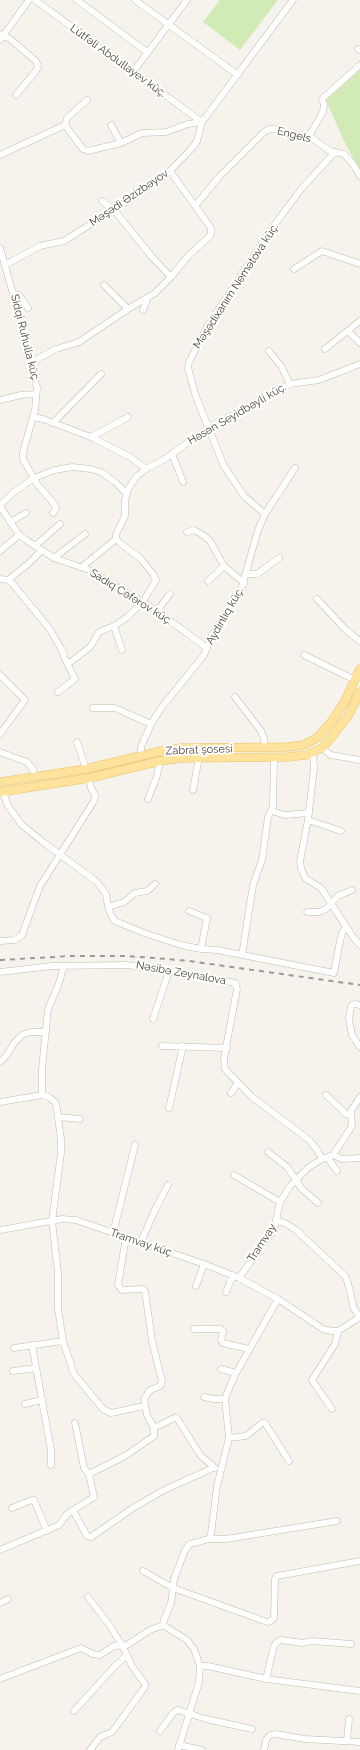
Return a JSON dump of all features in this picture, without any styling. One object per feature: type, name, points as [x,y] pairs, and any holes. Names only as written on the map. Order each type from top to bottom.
[{"type":"main road","name":"Zabrat şosesi","points":[[0,782],[86,769],[161,751],[182,748],[297,747],[317,738],[340,710],[360,669]]},
{"type":"main road","name":"Zabrat şosesi","points":[[2,792],[89,778],[160,761],[199,757],[297,756],[313,752],[322,748],[339,728],[360,692]]},
{"type":"main road","points":[[35,776],[36,786]]},
{"type":"street","points":[[16,95],[36,71],[38,66],[36,61],[10,39],[1,37],[29,0]]},
{"type":"street","name":"Lütfəli Abdullayev küç.","points":[[35,0],[202,122]]},
{"type":"street","points":[[77,0],[147,52]]},
{"type":"street","points":[[136,0],[238,75]]},
{"type":"street","points":[[133,72],[187,0]]},
{"type":"street","name":"Məşədi Əzizbəyov","points":[[5,264],[40,246],[64,241],[114,210],[170,171],[197,141],[202,122],[293,0]]},
{"type":"street","points":[[309,136],[323,112],[324,104],[322,100],[324,97],[360,65]]},
{"type":"street","points":[[0,155],[65,125],[67,118],[87,100]]},
{"type":"street","points":[[65,125],[86,151],[122,143],[142,133],[166,132],[188,124],[202,122]]},
{"type":"street","points":[[111,125],[122,143]]},
{"type":"street","name":"Engels","points":[[196,205],[218,178],[267,130],[275,129],[286,134],[309,136],[330,151],[344,154],[360,176]]},
{"type":"street","name":"Məşədixanım Nemətova küç.","points":[[265,514],[244,496],[224,466],[196,397],[188,368],[189,362],[207,327],[273,227],[302,188],[335,152]]},
{"type":"street","points":[[30,363],[56,350],[79,342],[162,287],[179,265],[211,235],[212,232],[196,205],[170,171]]},
{"type":"street","points":[[102,201],[114,210],[152,257],[171,276]]},
{"type":"street","name":"Sidqi Ruhulla küç.","points":[[0,248],[14,294],[30,363],[36,381],[33,417],[23,452],[23,459],[42,492],[55,505],[56,508],[54,513]]},
{"type":"street","points":[[294,269],[322,251],[360,264]]},
{"type":"street","points":[[104,285],[128,309]]},
{"type":"street","points":[[14,294],[19,295],[28,308]]},
{"type":"street","points":[[143,310],[146,303],[146,298]]},
{"type":"street","points":[[325,349],[360,321]]},
{"type":"street","points":[[348,331],[360,344]]},
{"type":"street","points":[[269,351],[281,366],[290,384]]},
{"type":"street","name":"Həsən Seyidbəyli küç.","points":[[126,494],[132,483],[146,469],[158,464],[208,428],[290,384],[319,380],[360,364]]},
{"type":"street","points":[[53,423],[101,374]]},
{"type":"street","points":[[0,400],[20,395],[36,394]]},
{"type":"street","points":[[33,417],[43,419],[91,437],[130,457],[146,469]]},
{"type":"street","points":[[91,437],[128,417]]},
{"type":"street","points":[[172,454],[183,482]]},
{"type":"street","points":[[0,506],[14,492],[34,478],[62,468],[72,467],[91,469],[108,476],[126,494],[125,516],[116,534],[116,539],[82,567]]},
{"type":"street","name":"Aydınlıq küç.","points":[[141,756],[141,747],[151,724],[162,707],[204,655],[212,635],[241,590],[247,574],[258,530],[265,514],[295,468]]},
{"type":"street","name":"Sadıq Cəfərov küç.","points":[[0,506],[19,535],[54,558],[82,567],[157,611],[206,648]]},
{"type":"street","points":[[10,522],[26,513]]},
{"type":"street","points":[[35,546],[60,524]]},
{"type":"street","points":[[187,532],[194,530],[210,541],[224,566],[244,583]]},
{"type":"street","points":[[54,558],[85,534]]},
{"type":"street","points":[[0,551],[19,535]]},
{"type":"street","points":[[68,664],[90,647],[99,632],[114,626],[126,618],[142,603],[156,580],[141,559],[116,539]]},
{"type":"street","points":[[8,580],[28,564],[42,550]]},
{"type":"street","points":[[247,574],[257,574],[279,558]]},
{"type":"street","points":[[208,581],[224,566]]},
{"type":"street","points":[[0,579],[8,580],[49,628],[62,650],[75,678],[58,692]]},
{"type":"street","points":[[157,611],[170,594]]},
{"type":"street","points":[[317,599],[347,631],[360,641]]},
{"type":"street","points":[[114,626],[122,650]]},
{"type":"street","points":[[304,655],[354,680]]},
{"type":"street","points":[[0,675],[24,700],[0,734]]},
{"type":"street","points":[[235,697],[260,731],[264,738],[265,748]]},
{"type":"street","points":[[93,708],[115,708],[151,724]]},
{"type":"street","points":[[77,742],[86,769]]},
{"type":"street","points":[[322,748],[331,755],[360,760]]},
{"type":"street","points":[[0,752],[27,762],[33,768],[35,776]]},
{"type":"street","points":[[313,752],[314,768],[308,820],[300,861],[301,868],[305,878],[321,888],[346,927],[360,945]]},
{"type":"street","points":[[193,790],[199,757]]},
{"type":"street","points":[[242,955],[253,885],[260,866],[267,822],[272,811],[274,800],[274,757]]},
{"type":"street","points":[[148,799],[157,776],[160,761]]},
{"type":"street","points":[[0,941],[15,940],[21,937],[36,896],[59,854],[96,798],[89,778]]},
{"type":"street","points":[[2,792],[8,806],[22,825],[97,882],[106,894],[108,907],[115,921],[144,933],[181,945],[201,949],[217,950],[334,973],[342,933],[346,927]]},
{"type":"street","points":[[272,811],[285,815],[309,813]]},
{"type":"street","points":[[308,820],[341,831]]},
{"type":"street","points":[[108,907],[124,902],[135,893],[147,891],[154,884]]},
{"type":"street","points":[[307,912],[319,912],[326,909],[338,896],[352,890]]},
{"type":"street","points":[[189,912],[207,918],[201,949]]},
{"type":"street","name":"Nəsibə Zeynalova","points":[[0,972],[64,966],[127,965],[169,970],[228,981],[237,985],[224,1058],[225,1069],[237,1084],[257,1101],[309,1140],[327,1157],[337,1171]]},
{"type":"street","points":[[42,1095],[48,1009],[58,986],[64,966]]},
{"type":"street","points":[[153,1018],[169,970]]},
{"type":"street","points":[[360,1005],[354,1004],[351,1006],[349,1019],[352,1035],[360,1047]]},
{"type":"street","points":[[0,1062],[22,1035],[30,1032],[46,1032]]},
{"type":"street","points":[[162,1046],[226,1048]]},
{"type":"street","points":[[169,1108],[183,1046]]},
{"type":"street","points":[[231,1093],[237,1084]]},
{"type":"street","points":[[0,1102],[42,1095],[56,1103],[61,1153],[52,1221],[58,1273],[58,1309],[63,1341],[74,1374],[103,1409],[111,1413],[144,1406]]},
{"type":"street","points":[[326,1095],[346,1114],[351,1115]]},
{"type":"street","name":"Tramvay","points":[[226,1292],[272,1232],[277,1221],[280,1202],[296,1180],[309,1167],[327,1157],[352,1126],[352,1108],[360,1096]]},
{"type":"street","points":[[58,1117],[80,1119]]},
{"type":"street","points":[[113,1233],[135,1146]]},
{"type":"street","points":[[268,1152],[287,1167],[302,1189],[318,1202]]},
{"type":"street","points":[[327,1157],[342,1159],[360,1158]]},
{"type":"street","points":[[234,1175],[280,1202]]},
{"type":"street","points":[[141,1242],[168,1185]]},
{"type":"street","name":"Tramvay küç.","points":[[0,1230],[52,1221],[69,1219],[76,1220],[204,1264],[236,1277],[278,1299],[323,1329],[338,1331]]},
{"type":"street","points":[[277,1221],[285,1223],[296,1230],[345,1276],[354,1309],[360,1317],[338,1331],[335,1344],[312,1380],[332,1409]]},
{"type":"street","points":[[89,1474],[125,1456],[152,1438],[154,1433],[154,1428],[144,1406],[144,1399],[146,1394],[154,1388],[160,1386],[162,1381],[152,1340],[145,1291],[143,1289],[122,1290],[118,1285],[126,1237]]},
{"type":"street","points":[[196,1286],[204,1264]]},
{"type":"street","points":[[209,1539],[220,1469],[229,1438],[226,1398],[236,1373],[278,1299]]},
{"type":"street","points":[[194,1329],[221,1329],[223,1332],[221,1340],[223,1343],[249,1349]]},
{"type":"street","points":[[14,1348],[63,1341]]},
{"type":"street","points":[[32,1345],[51,1450],[51,1465]]},
{"type":"street","points":[[13,1372],[36,1368]]},
{"type":"street","points":[[221,1369],[236,1373]]},
{"type":"street","points":[[204,1396],[213,1399],[226,1398]]},
{"type":"street","points":[[25,1404],[42,1400]]},
{"type":"street","points":[[154,1428],[174,1418],[178,1418],[201,1456],[213,1468]]},
{"type":"street","points":[[0,1550],[59,1525],[64,1517],[94,1497],[89,1474],[84,1468],[75,1422]]},
{"type":"street","points":[[229,1438],[246,1436],[262,1423],[265,1423],[289,1462]]},
{"type":"street","points":[[73,1510],[87,1536],[91,1537],[133,1508],[164,1490],[213,1468],[220,1469]]},
{"type":"street","points":[[12,1508],[34,1500],[47,1531]]},
{"type":"street","points":[[164,1625],[171,1603],[174,1580],[185,1550],[190,1544],[209,1539],[226,1539],[337,1521]]},
{"type":"street","points":[[143,1571],[173,1588],[267,1622],[274,1618],[275,1579],[277,1576],[360,1561]]},
{"type":"street","points":[[88,1597],[122,1645],[145,1686],[112,1732],[100,1736],[90,1750]]},
{"type":"street","points":[[0,1603],[8,1599]]},
{"type":"street","points":[[0,1679],[81,1648],[100,1655],[114,1646],[130,1643],[155,1628],[164,1625]]},
{"type":"street","points":[[164,1625],[187,1640],[194,1649],[200,1666],[199,1682],[178,1747],[202,1750]]},
{"type":"street","points":[[266,1679],[276,1642],[281,1640],[303,1644],[312,1641],[351,1644]]},
{"type":"street","points":[[74,1711],[114,1666],[127,1655]]},
{"type":"street","points":[[200,1666],[208,1666],[266,1679],[360,1690]]},
{"type":"street","points":[[160,1731],[174,1712],[178,1710],[252,1729]]},
{"type":"street","points":[[347,1740],[349,1719]]},
{"type":"street","points":[[264,1750],[266,1740],[270,1735],[276,1734],[317,1740],[347,1740],[360,1742]]},
{"type":"green space","points":[[220,0],[278,0],[240,50],[203,22]]},
{"type":"green space","points":[[360,70],[360,171],[343,139],[326,100]]},
{"type":"railway","points":[[0,960],[71,956],[125,956],[155,958],[189,961],[360,985]]}]
